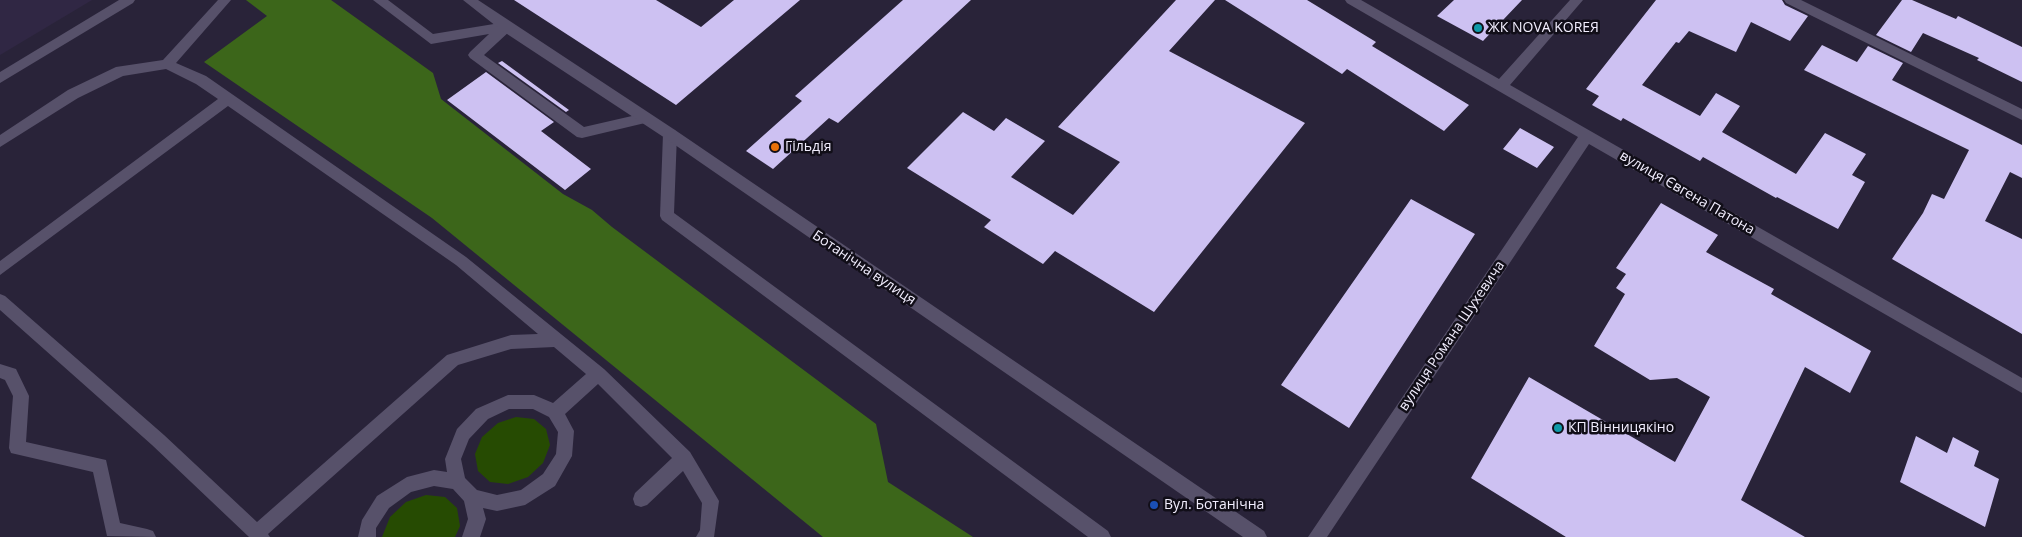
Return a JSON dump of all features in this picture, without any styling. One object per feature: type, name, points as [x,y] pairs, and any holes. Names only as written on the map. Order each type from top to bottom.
[{"type":"street","points":[[0,78],[129,0]]},
{"type":"street","points":[[167,64],[225,0]]},
{"type":"street","points":[[379,0],[430,39],[506,27]]},
{"type":"street","name":"Ботанічна вулиця","points":[[469,0],[506,27],[670,134],[1258,537]]},
{"type":"street","name":"вулиця Євгена Патона","points":[[1351,0],[2022,386]]},
{"type":"street","points":[[1501,86],[1577,0]]},
{"type":"street","points":[[1790,0],[2022,115]]},
{"type":"street","points":[[506,27],[475,55],[582,133],[645,118]]},
{"type":"street","points":[[0,142],[73,94],[121,71],[167,64],[201,80],[461,261],[598,374],[684,458],[710,501],[708,531],[705,537]]},
{"type":"street","points":[[0,269],[228,99]]},
{"type":"street","points":[[670,134],[667,216],[1102,537]]},
{"type":"street","name":"вулиця Романа Шухевича","points":[[1317,537],[1587,135]]},
{"type":"street","points":[[0,301],[158,440],[259,535],[453,360],[511,342],[557,340]]},
{"type":"street","points":[[0,371],[10,374],[21,396],[17,448],[100,466],[113,530],[147,537]]},
{"type":"street","points":[[555,412],[598,374]]},
{"type":"street","points":[[508,402],[534,402],[555,412],[566,432],[564,456],[549,480],[525,497],[497,503],[472,497],[457,482],[453,459],[462,434],[482,414],[508,402]]},
{"type":"street","points":[[641,499],[684,458]]},
{"type":"street","points":[[367,537],[368,526],[383,502],[407,485],[434,478],[457,482]]},
{"type":"street","points":[[471,537],[477,519],[472,497]]},
{"type":"shaded area","points":[[0,0],[92,0],[0,55]]},
{"type":"green space","points":[[246,0],[331,0],[433,73],[441,99],[563,194],[592,210],[612,227],[876,424],[888,482],[973,537],[823,537],[432,218],[204,62],[267,16]]},
{"type":"green space","points":[[516,417],[534,419],[546,429],[550,445],[543,463],[528,477],[508,484],[490,482],[478,471],[475,454],[482,437],[498,423]]},
{"type":"green space","points":[[426,495],[445,497],[457,508],[460,526],[455,537],[382,537],[390,517],[406,502]]},
{"type":"building","points":[[514,0],[656,0],[701,27],[734,0],[800,0],[676,105]]},
{"type":"building","points":[[903,0],[971,0],[838,123],[829,118],[773,169],[746,151],[802,101],[795,96]]},
{"type":"building","points":[[1176,0],[1215,0],[1169,51],[1305,123],[1154,312],[1055,251],[1043,264],[984,227],[991,220],[907,168],[963,112],[994,131],[1006,118],[1045,141],[1011,177],[1073,215],[1120,162],[1058,127]]},
{"type":"building","points":[[1225,0],[1307,0],[1376,42],[1372,46],[1469,105],[1444,131],[1347,69],[1342,74]]},
{"type":"building","name":"ЖК NOVA KOREЯ","points":[[1454,0],[1522,0],[1483,41],[1437,16]]},
{"type":"building","points":[[1656,0],[1782,0],[1785,5],[1808,16],[1790,41],[1751,22],[1736,52],[1689,31],[1679,43],[1676,42],[1642,85],[1700,116],[1716,93],[1740,106],[1722,132],[1796,174],[1825,133],[1866,154],[1852,175],[1865,182],[1838,229],[1776,198],[1703,157],[1700,161],[1623,118],[1621,121],[1592,105],[1599,96],[1586,89]]},
{"type":"building","points":[[1902,0],[1912,0],[1956,19],[1958,16],[2022,47],[2022,82],[1977,60],[1979,58],[1923,33],[1911,52],[1876,35]]},
{"type":"building","points":[[1822,45],[1857,62],[1868,46],[1903,63],[1892,80],[2022,145],[2022,178],[2010,172],[1985,221],[2022,239],[2022,334],[1892,259],[1923,213],[1932,194],[1944,199],[1969,150],[1804,70]]},
{"type":"building","points":[[502,61],[569,110],[566,112],[498,63]]},
{"type":"building","points":[[486,72],[554,122],[541,131],[591,169],[565,190],[447,100]]},
{"type":"building","points":[[1520,128],[1554,147],[1537,168],[1503,149]]},
{"type":"building","points":[[1411,199],[1475,234],[1349,428],[1281,385]]},
{"type":"building","points":[[1661,203],[1718,235],[1706,252],[1774,289],[1771,294],[1871,351],[1850,393],[1805,367],[1741,500],[1805,537],[1566,537],[1471,478],[1529,377],[1675,462],[1710,397],[1677,378],[1650,380],[1594,346],[1625,294],[1616,288],[1626,274],[1616,268]]},
{"type":"building","points":[[1916,436],[1947,453],[1953,437],[1979,451],[1974,466],[1999,479],[1985,527],[1900,482]]},
{"type":"place","name":"ЖК NOVA KOREЯ","points":[[1478,28]]},
{"type":"place","name":"Гільдія","points":[[775,147]]},
{"type":"place","name":"КП Вінницякіно","points":[[1558,428]]},
{"type":"place","name":"Вул. Ботанічна","points":[[1154,505]]}]
